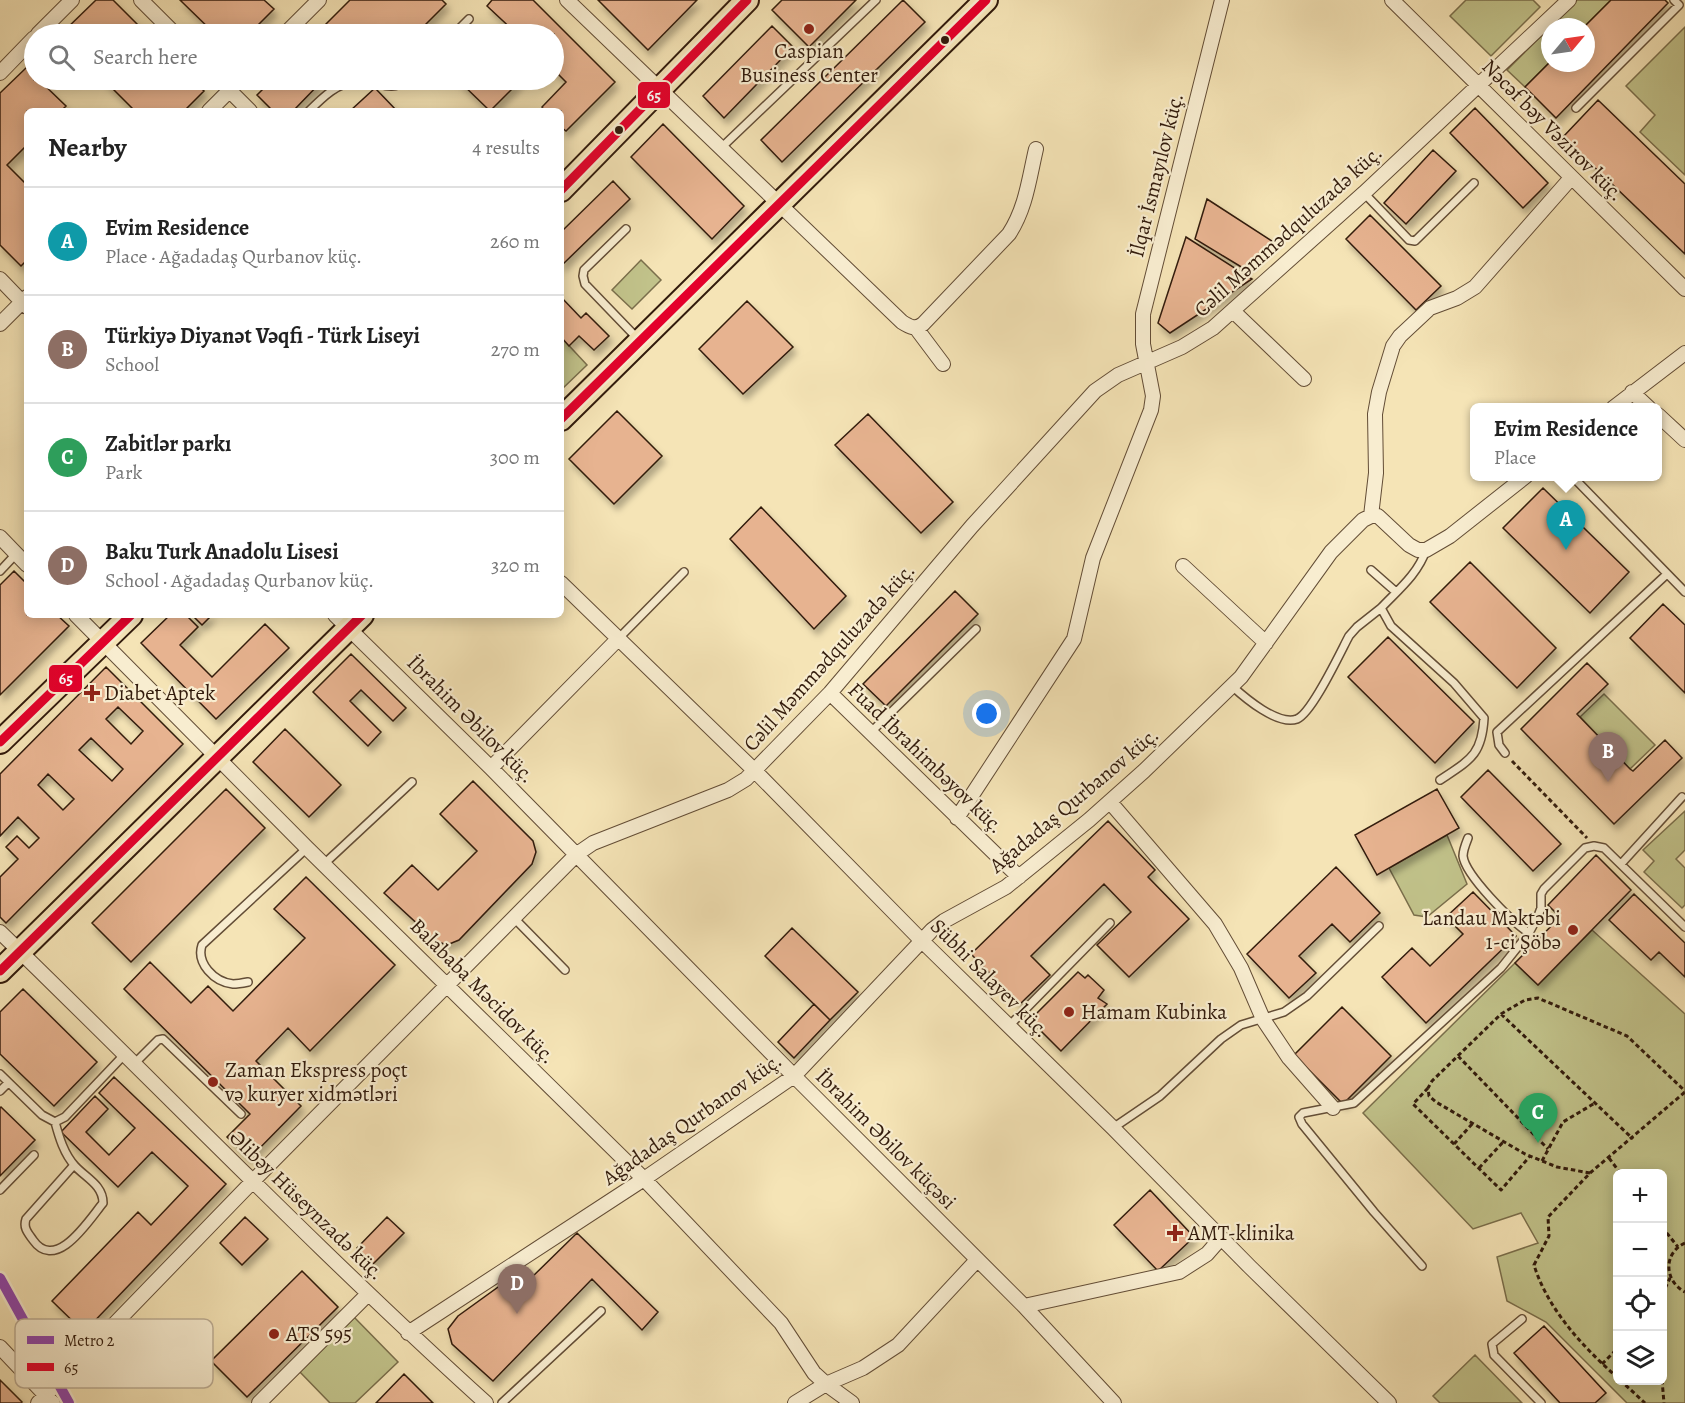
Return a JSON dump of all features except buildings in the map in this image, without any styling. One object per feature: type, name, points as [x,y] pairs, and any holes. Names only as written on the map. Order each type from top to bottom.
[{"type":"main road","points":[[564,187],[747,0]]},
{"type":"main road","points":[[564,416],[986,0]]},
{"type":"main road","points":[[0,742],[128,618]]},
{"type":"main road","points":[[0,971],[218,758],[349,619]]},
{"type":"street","points":[[48,24],[72,0]]},
{"type":"street","points":[[141,0],[165,24]]},
{"type":"street","points":[[295,24],[319,0]]},
{"type":"street","points":[[567,0],[778,205],[910,327],[916,328],[923,324],[1009,234],[1024,205],[1036,149]]},
{"type":"street","name":"İlqar İsmayılov küç.","points":[[957,818],[1074,639],[1094,558],[1151,410],[1153,396],[1143,344],[1143,314],[1222,0]]},
{"type":"street","name":"Nəcəf bəy Vəzirov küç.","points":[[1392,0],[1685,289]]},
{"type":"street","name":"Cəlil Məmmədquluzadə küç.","points":[[122,1319],[252,1182],[577,854],[593,843],[728,790],[746,779],[830,693],[972,526],[1095,391],[1118,375],[1197,339],[1233,311],[1569,0]]},
{"type":"street","points":[[0,73],[24,49]]},
{"type":"street","points":[[212,108],[229,90],[247,108]]},
{"type":"street","points":[[1521,481],[1450,536],[1426,550],[1418,550],[1408,545],[1383,519],[1371,516],[1376,473],[1375,414],[1393,346],[1400,336],[1430,308],[1457,298],[1475,288],[1571,178]]},
{"type":"street","points":[[0,279],[24,301]]},
{"type":"street","points":[[0,324],[24,303]]},
{"type":"street","points":[[1233,311],[1304,379]]},
{"type":"street","points":[[916,328],[943,364]]},
{"type":"street","points":[[1619,403],[1685,353]]},
{"type":"street","points":[[1632,392],[1644,403]]},
{"type":"street","points":[[1662,419],[1685,440]]},
{"type":"street","name":"Ağadadaş Qurbanov küç.","points":[[408,1333],[644,1179],[794,1076],[922,940],[944,921],[995,894],[1018,877],[1110,801],[1232,686],[1331,552],[1353,528],[1371,516]]},
{"type":"street","points":[[0,537],[24,562]]},
{"type":"street","points":[[1182,566],[1266,643]]},
{"type":"street","name":"Sübhi Salayev küç.","points":[[564,586],[755,771],[1389,1403]]},
{"type":"street","name":"Balababa Məcidov küç.","points":[[79,618],[307,848],[644,1179],[781,1323],[814,1373],[852,1403]]},
{"type":"street","name":"İbrahim Əbilov küç.","points":[[349,619],[491,768],[577,854]]},
{"type":"street","points":[[491,768],[618,639]]},
{"type":"street","name":"Fuad İbrahimbəyov küç.","points":[[830,693],[1018,877]]},
{"type":"street","points":[[1110,801],[1215,924],[1241,968],[1263,1019],[1289,1058],[1333,1108]]},
{"type":"street","name":"İbrahim Əbilov küçəsi","points":[[577,854],[794,1076],[1024,1306],[1114,1403]]},
{"type":"street","name":"Əlibəy Hüseynzadə küç.","points":[[0,932],[252,1182],[408,1333],[486,1403]]},
{"type":"street","points":[[1024,1306],[1179,1272],[1207,1254],[1221,1238]]},
{"type":"street","points":[[795,1403],[826,1384],[863,1368],[898,1345],[977,1260]]},
{"type":"street","points":[[259,1403],[368,1294]]},
{"type":"street","points":[[0,1347],[15,1365]]},
{"type":"street","points":[[35,1388],[45,1400]]},
{"type":"street","name":"Cəlil Məmmədquluzadə küç.","points":[[45,1400],[56,1388]]},
{"type":"lane","points":[[721,148],[876,0]]},
{"type":"lane","points":[[1576,108],[1679,5],[1674,0]]},
{"type":"lane","points":[[464,24],[469,19]]},
{"type":"lane","points":[[312,108],[332,90]]},
{"type":"lane","points":[[1364,192],[1409,240],[1415,241],[1474,183]]},
{"type":"lane","points":[[626,229],[584,270],[583,276],[585,284],[640,341]]},
{"type":"lane","points":[[1576,481],[1685,592]]},
{"type":"lane","points":[[1232,686],[1259,708],[1286,719],[1295,720],[1308,711],[1349,636],[1381,608],[1421,565],[1426,550]]},
{"type":"lane","points":[[0,571],[16,554]]},
{"type":"lane","points":[[1371,570],[1396,592]]},
{"type":"lane","points":[[618,639],[684,572]]},
{"type":"lane","points":[[1505,753],[1499,745],[1497,732],[1667,574]]},
{"type":"lane","points":[[1381,608],[1391,626],[1454,683],[1484,718],[1483,740],[1474,754],[1460,767],[1440,780]]},
{"type":"lane","points":[[870,733],[976,629]]},
{"type":"lane","points":[[324,864],[412,782]]},
{"type":"lane","points":[[1621,864],[1682,797]]},
{"type":"lane","points":[[1468,838],[1463,855],[1468,870],[1512,921],[1529,933]]},
{"type":"lane","points":[[1422,1266],[1374,1212],[1302,1124],[1299,1117],[1303,1113],[1354,1103],[1501,968],[1529,933],[1541,908],[1541,894],[1544,889],[1585,848],[1594,846],[1604,848],[1685,927]]},
{"type":"lane","points":[[248,982],[232,984],[215,976],[205,967],[201,959],[202,945],[307,848]]},
{"type":"lane","points":[[513,917],[565,970]]},
{"type":"lane","points":[[1009,1026],[1110,922]]},
{"type":"lane","points":[[1113,1128],[1160,1096],[1221,1039],[1240,1025],[1284,1012],[1307,996],[1379,926]]},
{"type":"lane","points":[[55,1122],[65,1117],[129,1060],[163,1039],[241,1114]]},
{"type":"lane","points":[[0,1074],[42,1115],[55,1122],[61,1142],[74,1165],[99,1187],[103,1195],[103,1203],[69,1243],[55,1250],[44,1250],[35,1243],[26,1229],[26,1219],[74,1165]]},
{"type":"lane","points":[[0,1091],[8,1083]]},
{"type":"lane","points":[[0,1190],[34,1155]]},
{"type":"lane","points":[[502,1403],[601,1311]]},
{"type":"lane","points":[[1522,1319],[1492,1344],[1492,1349],[1494,1356],[1541,1403]]},
{"type":"path","points":[[1505,753],[1594,846]]},
{"type":"path","points":[[1530,1156],[1501,1190],[1413,1104],[1502,1014],[1525,1000],[1538,998],[1627,1036],[1685,1092],[1633,1139],[1590,1173],[1548,1217],[1549,1236],[1534,1265],[1540,1286],[1556,1311],[1613,1374]]},
{"type":"path","points":[[1502,1014],[1633,1139]]},
{"type":"path","points":[[1458,1056],[1548,1149]]},
{"type":"path","points":[[1428,1088],[1429,1096],[1436,1102],[1530,1156],[1557,1167],[1590,1173]]},
{"type":"path","points":[[1542,1161],[1563,1122],[1595,1103]]},
{"type":"path","points":[[1454,1144],[1473,1124]]},
{"type":"path","points":[[1479,1168],[1504,1141]]},
{"type":"path","points":[[1609,1158],[1618,1169]]},
{"type":"path","points":[[1667,1233],[1678,1247]]},
{"type":"path","points":[[1685,1243],[1672,1253],[1668,1265],[1670,1278],[1677,1288],[1685,1292]]},
{"type":"path","points":[[1667,1284],[1670,1278]]},
{"type":"path","points":[[1602,1364],[1613,1352]]},
{"type":"path","points":[[1626,1385],[1645,1403]]},
{"type":"path","points":[[1662,1385],[1664,1403]]},
{"type":"green space","points":[[1466,0],[1533,0],[1540,7],[1491,56],[1450,16]]},
{"type":"green space","points":[[1577,0],[1611,0],[1593,18],[1559,18]]},
{"type":"green space","points":[[1685,27],[1685,175],[1640,132],[1655,115],[1626,86]]},
{"type":"green space","points":[[1541,36],[1541,71],[1525,87],[1507,70]]},
{"type":"green space","points":[[641,260],[661,280],[632,309],[612,290]]},
{"type":"green space","points":[[564,340],[587,365],[564,387]]},
{"type":"green space","points":[[1604,694],[1655,745],[1630,769],[1580,717]]},
{"type":"green space","points":[[1685,811],[1685,850],[1676,859],[1685,868],[1685,905],[1682,908],[1644,872],[1654,861],[1643,850]]},
{"type":"green space","points":[[1447,835],[1467,884],[1427,917],[1414,915],[1389,868]]},
{"type":"green space","points":[[1592,930],[1685,1014],[1685,1403],[1627,1403],[1546,1322],[1507,1301],[1497,1257],[1538,1243],[1521,1213],[1473,1229],[1363,1113],[1515,963],[1538,985]]},
{"type":"green space","points":[[353,1316],[398,1362],[355,1403],[330,1403],[298,1370]]},
{"type":"green space","points":[[1475,1355],[1522,1403],[1440,1403],[1433,1396]]},
{"type":"metro line","name":"2","points":[[0,1278],[23,1319]]},
{"type":"metro line","name":"2","points":[[61,1388],[69,1403]]},
{"type":"transit line","name":"65","points":[[564,187],[747,0]]},
{"type":"transit line","name":"65","points":[[564,416],[986,0]]},
{"type":"transit line","name":"65","points":[[0,742],[128,618]]},
{"type":"transit line","name":"65","points":[[0,971],[359,618]]},
{"type":"place","name":"Caspian Business Center","points":[[809,29]]},
{"type":"place","name":"Evim Residence","points":[[1566,550]]},
{"type":"place","name":"Diabet Aptek","points":[[92,693]]},
{"type":"place","name":"Türkiyə Diyanət Vəqfi - Türk Liseyi","points":[[1608,782]]},
{"type":"place","name":"Landau Məktəbi 1-ci Şöbə","points":[[1573,930]]},
{"type":"place","name":"Hamam Kubinka","points":[[1069,1012]]},
{"type":"place","name":"Zaman Ekspress poçt və kuryer xidmətləri","points":[[213,1082]]},
{"type":"place","name":"Zabitlər parkı","points":[[1538,1143]]},
{"type":"place","name":"AMT-klinika","points":[[1175,1233]]},
{"type":"place","name":"Baku Turk Anadolu Lisesi","points":[[517,1314]]},
{"type":"place","name":"ATS 595","points":[[274,1334]]}]
